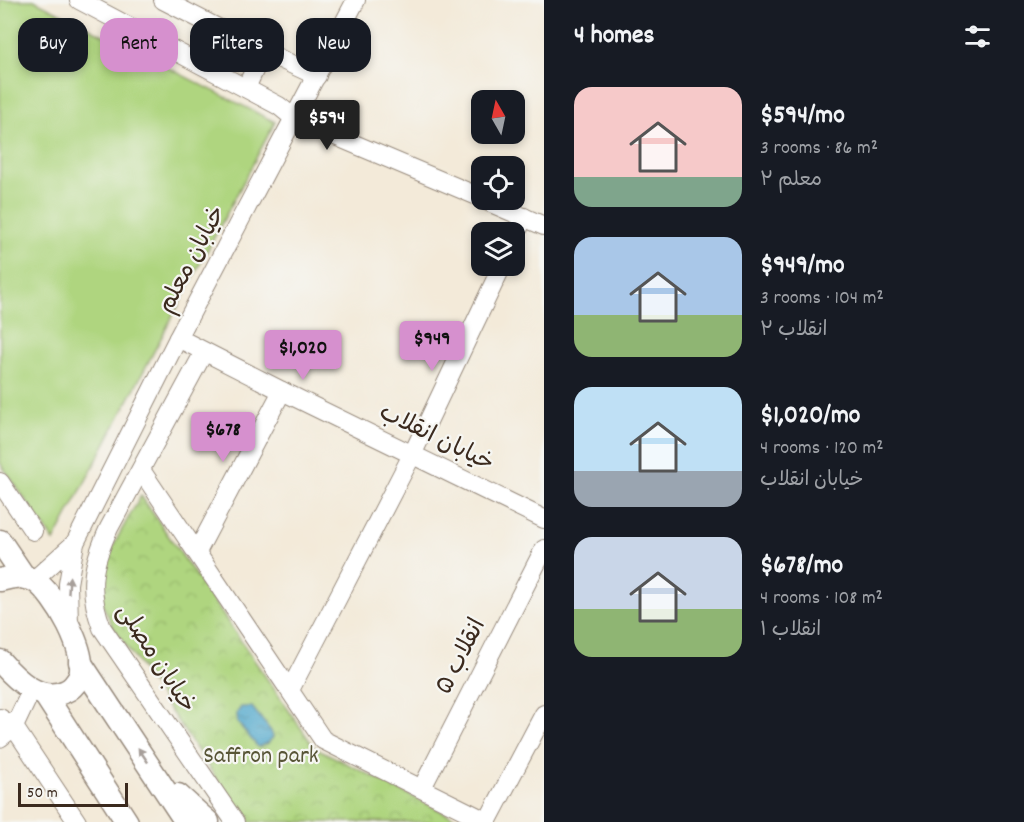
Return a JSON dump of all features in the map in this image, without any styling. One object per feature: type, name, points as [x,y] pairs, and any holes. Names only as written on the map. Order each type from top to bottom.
[{"type":"main road","points":[[0,541],[30,579],[53,598],[69,627],[80,662],[186,822]]},
{"type":"main road","points":[[0,580],[16,576],[30,579]]},
{"type":"main road","points":[[0,661],[22,682],[39,692],[58,694],[70,689],[79,677],[80,662]]},
{"type":"main road","points":[[39,692],[128,822]]},
{"type":"main road","points":[[158,777],[208,822]]},
{"type":"street","points":[[79,0],[279,106],[295,119],[471,194]]},
{"type":"street","points":[[163,0],[198,18]]},
{"type":"street","name":"خیابان معلم","points":[[75,543],[178,338],[356,0]]},
{"type":"street","points":[[284,61],[317,76]]},
{"type":"street","points":[[246,88],[253,72]]},
{"type":"street","points":[[508,210],[544,226]]},
{"type":"street","points":[[522,222],[524,217]]},
{"type":"street","points":[[290,690],[413,453],[498,276]]},
{"type":"street","name":"خیابان انقلاب","points":[[178,338],[544,519]]},
{"type":"street","name":"خیابان مصلی","points":[[204,352],[109,528],[98,552],[91,580],[94,607],[102,628],[235,822]]},
{"type":"street","points":[[197,552],[282,391]]},
{"type":"street","points":[[141,470],[323,740],[487,822],[544,714]]},
{"type":"street","points":[[0,482],[33,531]]},
{"type":"street","points":[[30,579],[75,543]]},
{"type":"street","points":[[69,627],[68,584],[75,543]]},
{"type":"street","name":"انقلاب ۵","points":[[422,788],[544,549]]},
{"type":"street","points":[[39,692],[5,728],[77,822]]},
{"type":"green space","points":[[0,0],[34,0],[70,18],[18,18],[18,72],[88,72],[88,27],[100,33],[100,72],[176,72],[275,122],[54,541],[0,463]]},
{"type":"green space","name":"Saffron park","points":[[141,496],[314,747],[463,822],[246,822],[112,625],[101,598],[101,585],[108,558]]},
{"type":"water","points":[[241,707],[252,707],[271,731],[273,737],[268,743],[258,747],[237,722],[237,713]]}]
